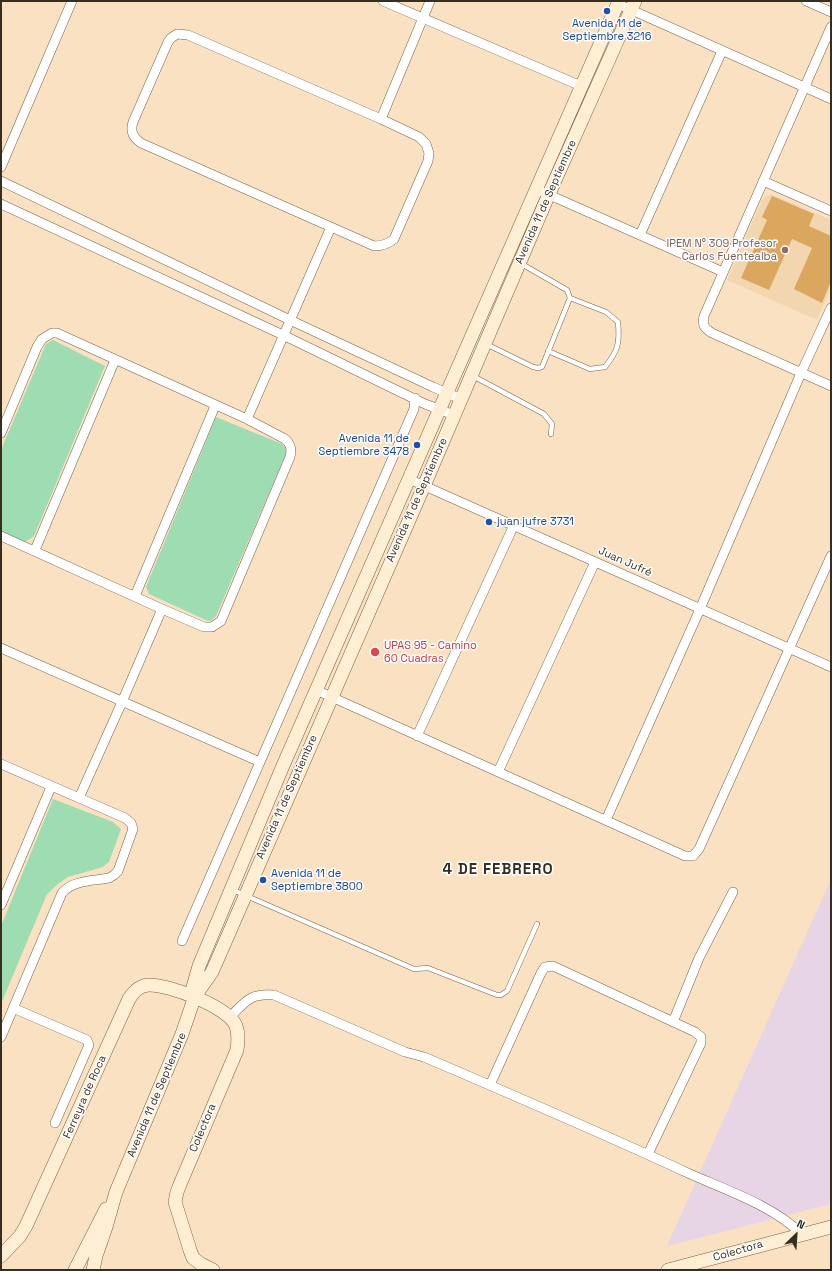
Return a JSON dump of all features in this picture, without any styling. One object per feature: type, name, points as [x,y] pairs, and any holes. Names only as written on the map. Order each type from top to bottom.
[{"type":"main road","name":"Avenida 11 de Septiembre","points":[[195,996],[193,987],[197,972],[316,690],[618,2]]},
{"type":"main road","name":"Avenida 11 de Septiembre","points":[[94,1270],[96,1256],[116,1192],[182,1034],[195,996],[212,972],[244,895],[424,486],[548,194],[633,5]]},
{"type":"main road","name":"Ferreyra de Roca","points":[[1,1256],[20,1236],[26,1226],[129,999],[134,991],[147,985],[159,986],[195,996]]},
{"type":"main road","points":[[195,996],[230,1017]]},
{"type":"main road","name":"Colectora","points":[[213,1270],[193,1258],[175,1202],[180,1182],[237,1050],[239,1038],[236,1025],[230,1017]]},
{"type":"main road","name":"Avenida 11 de Septiembre","points":[[75,1270],[98,1223],[116,1192]]},
{"type":"main road","name":"Colectora","points":[[668,1270],[831,1226]]},
{"type":"street","points":[[1,167],[72,1]]},
{"type":"street","points":[[383,1],[581,86]]},
{"type":"street","points":[[381,119],[430,1]]},
{"type":"street","points":[[806,1],[831,12]]},
{"type":"street","points":[[618,2],[633,5],[722,51],[831,99]]},
{"type":"street","points":[[831,28],[723,272],[704,316],[703,322],[705,329],[712,334],[831,386]]},
{"type":"street","points":[[177,34],[188,34],[381,119],[419,137],[426,144],[429,153],[428,161],[394,238],[381,246],[374,246],[141,143],[134,137],[131,130],[133,122],[168,42],[177,34]]},
{"type":"street","points":[[640,235],[722,51]]},
{"type":"street","points":[[1,181],[290,320],[461,399]]},
{"type":"street","points":[[763,181],[831,211]]},
{"type":"street","points":[[536,189],[723,272]]},
{"type":"street","points":[[1,204],[454,415]]},
{"type":"street","points":[[247,419],[331,227]]},
{"type":"street","points":[[606,820],[700,609],[801,373],[831,308]]},
{"type":"street","points":[[1,433],[3,423],[37,347],[46,335],[57,333],[215,406],[247,419],[285,439],[289,443],[292,450],[221,621],[212,627],[204,627],[162,609],[35,550],[1,536]]},
{"type":"street","points":[[35,550],[115,360]]},
{"type":"street","points":[[182,941],[414,409],[415,398]]},
{"type":"street","points":[[135,596],[215,406]]},
{"type":"street","name":"Juan Jufré","points":[[409,479],[831,667]]},
{"type":"street","points":[[417,736],[514,525]]},
{"type":"street","points":[[316,690],[685,856],[693,856],[699,849],[831,556]]},
{"type":"street","points":[[498,772],[595,562]]},
{"type":"street","points":[[79,798],[162,609]]},
{"type":"street","points":[[1,648],[260,762]]},
{"type":"street","points":[[1,764],[125,818],[132,823],[133,829],[118,871],[114,876],[73,884],[67,887],[62,893],[1,1037]]},
{"type":"street","points":[[1,906],[51,787]]},
{"type":"street","points":[[673,1022],[699,958],[732,892]]},
{"type":"street","points":[[490,1085],[541,973],[545,967],[553,966],[695,1032],[701,1037],[701,1043],[648,1154]]},
{"type":"street","points":[[230,1017],[249,999],[264,994],[274,995],[405,1052],[424,1057],[490,1085],[648,1154],[769,1210],[792,1224],[801,1234]]},
{"type":"street","points":[[13,1008],[87,1040],[89,1046],[55,1124]]},
{"type":"lane","points":[[485,344],[538,368],[542,367],[570,298],[567,290],[519,262]]},
{"type":"lane","points":[[548,351],[590,369],[605,367],[614,356],[619,339],[618,322],[606,312],[570,298]]},
{"type":"lane","points":[[471,375],[544,414],[552,424],[551,434]]},
{"type":"lane","points":[[232,889],[414,969],[428,968],[497,995],[501,995],[506,991],[537,924]]},
{"type":"shaded area","name":"IPEM N° 309 Profesor Carlos Fuentealba","points":[[771,194],[831,220],[831,287],[817,320],[727,280],[763,198]]},
{"type":"shaded area","points":[[831,879],[831,1204],[667,1246]]},
{"type":"green space","points":[[53,340],[105,366],[34,536],[25,542],[1,531],[1,450],[46,344]]},
{"type":"green space","points":[[216,417],[282,444],[286,449],[286,454],[216,616],[212,620],[208,621],[149,594],[146,587]]},
{"type":"green space","points":[[53,799],[113,822],[121,829],[109,862],[103,867],[68,877],[47,894],[1,1004],[1,926]]},
{"type":"building","points":[[772,196],[814,214],[809,226],[831,236],[831,281],[822,303],[794,289],[812,248],[792,239],[769,290],[741,278],[767,220],[762,217]]},
{"type":"place","name":"Avenida 11 de Septiembre 3216","points":[[607,11]]},
{"type":"place","name":"IPEM N° 309 Profesor Carlos Fuentealba","points":[[785,250]]},
{"type":"place","name":"Avenida 11 de Septiembre 3478","points":[[417,445]]},
{"type":"place","name":"juan jufre 3731","points":[[489,522]]},
{"type":"place","name":"UPAS 95 - Camino 60 Cuadras","points":[[375,652]]},
{"type":"place","name":"Avenida 11 de Septiembre 3800","points":[[263,880]]},
{"type":"district","name":"4 DE FEBRERO","points":[[498,870]]}]
